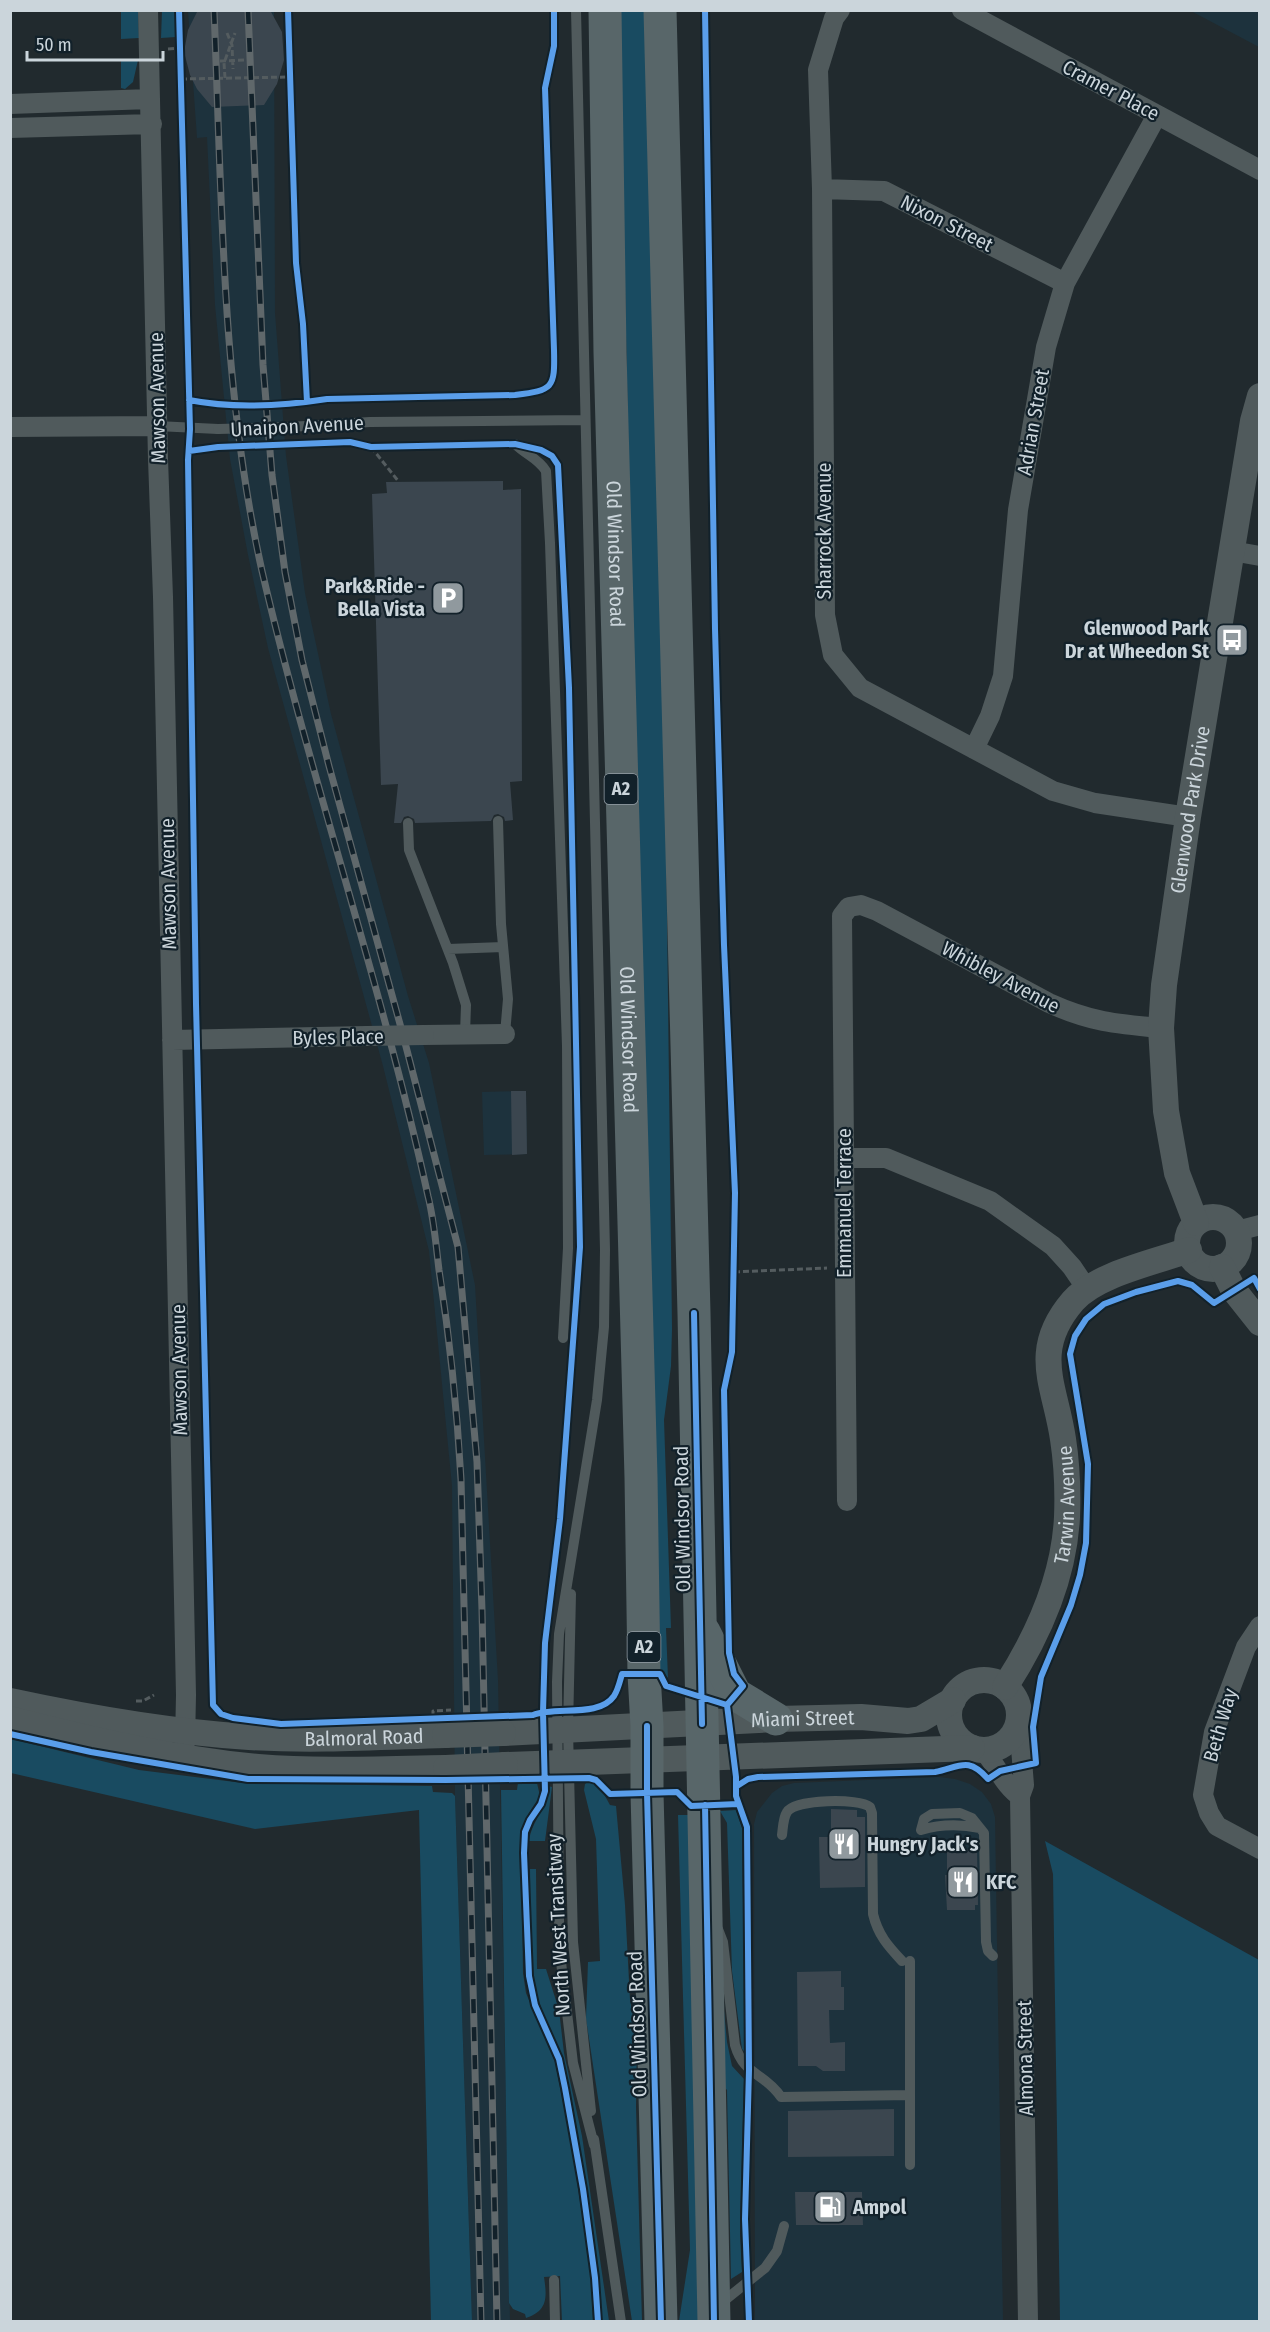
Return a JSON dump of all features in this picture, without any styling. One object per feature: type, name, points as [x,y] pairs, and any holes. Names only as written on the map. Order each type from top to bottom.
[{"type":"highway","name":"Old Windsor Road","points":[[605,10],[617,639],[641,1465],[644,1674],[661,2322]]},
{"type":"highway","name":"Old Windsor Road","points":[[660,10],[701,1625],[714,2315]]},
{"type":"highway","points":[[701,1625],[735,1694],[776,1719]]},
{"type":"street","name":"Mawson Avenue","points":[[148,10],[172,1040],[185,1758]]},
{"type":"street","name":"Sharrock Avenue","points":[[840,10],[834,18],[818,70],[822,189],[825,615],[833,655],[860,688],[1053,790],[1095,803],[1188,817]]},
{"type":"street","name":"Cramer Place","points":[[962,10],[1260,170]]},
{"type":"street","points":[[10,104],[150,99]]},
{"type":"street","name":"Adrian Street","points":[[974,749],[990,716],[1003,676],[1018,510],[1046,347],[1065,283],[1157,115]]},
{"type":"street","points":[[10,128],[152,124]]},
{"type":"street","name":"Nixon Street","points":[[822,189],[884,191],[1065,283]]},
{"type":"street","name":"Glenwood Park Drive","points":[[1196,1223],[1177,1173],[1173,1153],[1165,1100],[1161,1028],[1169,943],[1188,817],[1253,421],[1260,396]]},
{"type":"street","name":"Unaipon Avenue","points":[[10,427],[158,426]]},
{"type":"street","points":[[1232,552],[1260,556]]},
{"type":"street","name":"Whibley Avenue","points":[[849,907],[861,905],[877,911],[1049,1004],[1078,1017],[1108,1023],[1161,1028]]},
{"type":"street","name":"Emmanuel Terrace","points":[[847,1501],[841,930],[842,916],[849,907]]},
{"type":"street","name":"Byles Place","points":[[172,1040],[505,1034]]},
{"type":"street","points":[[844,1158],[886,1158],[990,1201],[1053,1246],[1072,1267],[1087,1289]]},
{"type":"street","points":[[1211,1217],[1218,1217],[1248,1228],[1236,1256],[1222,1267],[1214,1268],[1198,1264],[1189,1250],[1188,1236],[1196,1223],[1211,1217]]},
{"type":"street","name":"Tarwin Avenue","points":[[1005,1687],[1034,1637],[1054,1588],[1067,1517],[1067,1472],[1063,1437],[1048,1374],[1048,1360],[1054,1329],[1075,1299],[1087,1289],[1114,1275],[1189,1250]]},
{"type":"street","points":[[1222,1267],[1233,1289],[1260,1323]]},
{"type":"street","name":"Beth Way","points":[[1260,1626],[1242,1656],[1215,1732],[1203,1795],[1209,1813],[1217,1826],[1260,1850]]},
{"type":"street","points":[[978,1749],[996,1748],[1006,1742],[1019,1723],[1017,1703],[1005,1687],[994,1681],[982,1680],[970,1683],[960,1690],[949,1712],[951,1724],[955,1734],[978,1749],[1000,1771],[1009,1789],[1020,1796]]},
{"type":"street","name":"Miami Street","points":[[647,1726],[776,1719],[861,1718],[908,1721],[921,1719],[953,1700]]},
{"type":"street","name":"Balmoral Road","points":[[10,1701],[114,1721],[248,1737],[325,1739],[448,1723],[503,1733],[647,1726]]},
{"type":"street","name":"Balmoral Road","points":[[10,1719],[89,1739],[185,1758],[259,1767],[446,1768],[704,1756]]},
{"type":"street","name":"Almona Street","points":[[1019,1723],[1024,1785],[1020,1796],[1028,2322]]},
{"type":"street","name":"Miami Street","points":[[704,1756],[978,1749]]},
{"type":"lane","name":"North West Transitway","points":[[576,10],[605,1250],[604,1327],[597,1400],[559,1634],[563,1730],[559,1920],[564,1992],[573,2063],[594,2145],[621,2322]]},
{"type":"lane","name":"Unaipon Avenue","points":[[158,426],[218,429],[370,422],[584,420]]},
{"type":"lane","points":[[515,444],[525,454],[541,462],[546,471],[550,543],[567,1046],[568,1248],[563,1338]]},
{"type":"lane","points":[[498,821],[501,924],[508,999],[505,1034]]},
{"type":"lane","points":[[408,823],[409,850],[448,949],[466,1005],[465,1034]]},
{"type":"lane","points":[[448,949],[503,947]]},
{"type":"lane","points":[[783,1835],[783,1822],[787,1812],[795,1804],[858,1802],[870,1807],[872,1813],[873,1914],[876,1928],[883,1941],[906,1960],[910,2165]]},
{"type":"lane","points":[[921,1830],[924,1819],[932,1814],[960,1814],[972,1818],[980,1828],[985,1840],[986,1942],[988,1951],[993,1956]]},
{"type":"lane","points":[[707,1915],[720,1932],[723,1942],[725,1976],[738,2056],[749,2070],[772,2084],[781,2097],[910,2095]]},
{"type":"lane","points":[[714,2315],[765,2268],[777,2252],[784,2226]]},
{"type":"lane","points":[[554,2280],[555,2322]]},
{"type":"path","points":[[227,33],[232,45],[233,69],[234,61]]},
{"type":"path","points":[[225,78],[224,63],[235,33]]},
{"type":"path","points":[[180,39],[181,58]]},
{"type":"path","points":[[160,50],[181,48]]},
{"type":"path","points":[[220,61],[245,60]]},
{"type":"path","points":[[290,66],[290,89]]},
{"type":"path","points":[[181,69],[182,91]]},
{"type":"path","points":[[181,79],[290,77]]},
{"type":"path","points":[[361,445],[383,447]]},
{"type":"path","points":[[371,447],[399,482]]},
{"type":"path","points":[[734,1272],[827,1269],[826,1259],[844,1260]]},
{"type":"path","points":[[734,1260],[734,1283]]},
{"type":"path","points":[[421,1718],[448,1723]]},
{"type":"shaded area","points":[[121,11],[138,11],[139,38],[121,39]]},
{"type":"shaded area","points":[[162,11],[175,11],[176,37],[161,38]]},
{"type":"shaded area","points":[[188,11],[274,11],[275,313],[286,456],[305,593],[331,714],[408,996],[429,1063],[475,1285],[498,1680],[510,2321],[472,2321],[455,1796],[452,1486],[429,1251],[383,1066],[268,648],[248,555],[230,459],[215,305],[207,137],[197,138]]},
{"type":"shaded area","points":[[619,11],[649,11],[663,588],[672,1329],[671,1366],[664,1420],[671,1628],[666,1628],[668,1678],[659,1668]]},
{"type":"shaded area","points":[[1191,11],[1259,11],[1259,47]]},
{"type":"shaded area","points":[[121,60],[138,60],[133,82],[125,89],[121,88]]},
{"type":"shaded area","points":[[526,1091],[527,1154],[484,1155],[482,1092]]},
{"type":"shaded area","points":[[11,1739],[139,1770],[243,1783],[432,1786],[433,1792],[452,1793],[455,1796],[472,2321],[431,2321],[419,1810],[255,1829],[11,1773]]},
{"type":"shaded area","points":[[939,1777],[970,1784],[982,1792],[991,1804],[995,1817],[1003,2321],[755,2322],[754,1824],[757,1812],[772,1793],[782,1786],[794,1783]]},
{"type":"shaded area","points":[[589,1781],[600,1787],[610,1805],[616,1806],[625,1905],[630,2000],[637,2035],[636,2107],[642,2321],[632,2321],[586,2019],[588,1962],[600,1961],[596,1839],[584,1790],[585,1784]]},
{"type":"shaded area","points":[[518,1782],[537,1783],[540,1796],[521,1830],[523,1973],[526,1993],[555,2062],[572,2148],[591,2275],[593,2321],[562,2321],[560,2276],[544,2277],[546,2291],[544,2302],[539,2311],[533,2315],[526,2318],[525,2314],[513,2309],[509,2303],[501,1790],[517,1790]]},
{"type":"shaded area","points":[[548,1786],[552,1787],[545,1841],[529,1841],[545,1801]]},
{"type":"shaded area","points":[[736,1810],[742,1828],[745,2052],[742,2049],[732,1971],[727,1823],[720,1811]]},
{"type":"shaded area","points":[[678,1815],[691,1815],[701,2322],[679,2321],[690,2250]]},
{"type":"shaded area","points":[[1045,1841],[1259,1960],[1259,2321],[1060,2321],[1053,1874]]},
{"type":"shaded area","points":[[530,1869],[536,1869],[537,1969],[546,1969],[559,2010],[564,2053],[582,2136],[609,2321],[601,2321],[599,2272],[566,2071],[538,1998],[532,1966]]},
{"type":"shaded area","points":[[722,1990],[727,2042],[732,2066],[744,2079],[740,2234],[742,2272],[731,2279],[727,2090],[723,2086]]},
{"type":"building","points":[[198,10],[270,10],[282,32],[284,60],[277,84],[264,105],[212,107],[197,89],[190,75],[184,52],[188,30]]},
{"type":"building","name":"Park&Ride - Bella Vista","points":[[503,481],[503,490],[521,489],[522,781],[510,782],[513,820],[505,821],[504,817],[498,814],[494,815],[491,821],[415,823],[414,819],[408,816],[404,817],[401,823],[394,823],[398,784],[381,785],[372,494],[387,493],[386,482]]},
{"type":"building","points":[[511,1091],[526,1091],[527,1154],[512,1155]]},
{"type":"building","name":"Hungry Jack's","points":[[831,1809],[857,1810],[857,1817],[865,1817],[865,1887],[820,1888],[819,1837],[831,1837]]},
{"type":"building","name":"KFC","points":[[947,1849],[977,1849],[978,1905],[975,1905],[975,1910],[947,1910],[945,1875],[947,1875]]},
{"type":"building","points":[[841,1971],[844,2010],[829,2010],[830,2043],[845,2042],[845,2071],[823,2071],[816,2066],[798,2066],[797,1972]]},
{"type":"building","points":[[894,2109],[894,2156],[788,2157],[788,2111]]},
{"type":"building","points":[[795,2192],[862,2192],[863,2225],[796,2225]]},
{"type":"railway","points":[[214,10],[226,292],[238,432],[248,502],[281,649],[410,1117],[432,1214],[450,1348],[461,1479],[481,2322]]},
{"type":"railway","points":[[248,10],[263,365],[272,475],[285,572],[302,660],[329,766],[458,1247],[477,1462],[497,2322]]},
{"type":"cycle path","points":[[179,10],[190,429],[188,460],[196,1004],[213,1705],[221,1714],[233,1718],[281,1724],[533,1715],[588,1709],[607,1703],[614,1696],[622,1674],[660,1674],[666,1686],[727,1705]]},
{"type":"cycle path","points":[[288,10],[296,263],[303,324],[307,402]]},
{"type":"cycle path","points":[[189,400],[223,405],[258,406],[327,399],[515,395],[544,389],[549,385],[554,373],[554,350],[545,88],[554,46],[554,10]]},
{"type":"cycle path","points":[[705,10],[715,629],[724,945],[735,1193],[732,1352],[724,1390],[729,1653],[734,1674],[743,1686],[727,1705],[736,1777],[736,1796],[747,1827],[749,2070],[745,2219],[749,2322]]},
{"type":"cycle path","points":[[189,451],[218,447],[350,442],[371,447],[515,444],[541,450],[552,456],[558,465],[569,688],[580,1247],[560,1519],[545,1643],[543,1712],[545,1791],[541,1804],[525,1832],[524,1853],[529,1976],[535,2005],[559,2059],[565,2088],[583,2189],[595,2278],[598,2322]]},
{"type":"cycle path","points":[[737,1786],[748,1779],[758,1777],[935,1772],[963,1765],[975,1768],[988,1779],[1000,1771],[1036,1763],[1033,1727],[1041,1677],[1071,1605],[1086,1543],[1088,1464],[1070,1354],[1075,1336],[1086,1319],[1104,1304],[1136,1292],[1178,1281],[1192,1285],[1214,1303],[1254,1278],[1260,1289]]},
{"type":"cycle path","points":[[694,1313],[702,1724]]},
{"type":"cycle path","points":[[647,1726],[661,2322]]},
{"type":"cycle path","points":[[10,1734],[91,1752],[248,1779],[589,1778],[596,1780],[610,1794],[677,1792],[691,1806],[738,1804]]},
{"type":"cycle path","points":[[705,1805],[714,2322]]},
{"type":"place","name":"Park&Ride - Bella Vista","points":[[448,598]]},
{"type":"place","name":"Glenwood Park Dr at Wheedon St","points":[[1232,640]]},
{"type":"place","name":"Hungry Jack's","points":[[844,1844]]},
{"type":"place","name":"KFC","points":[[963,1882]]},
{"type":"place","name":"Ampol","points":[[830,2207]]}]
